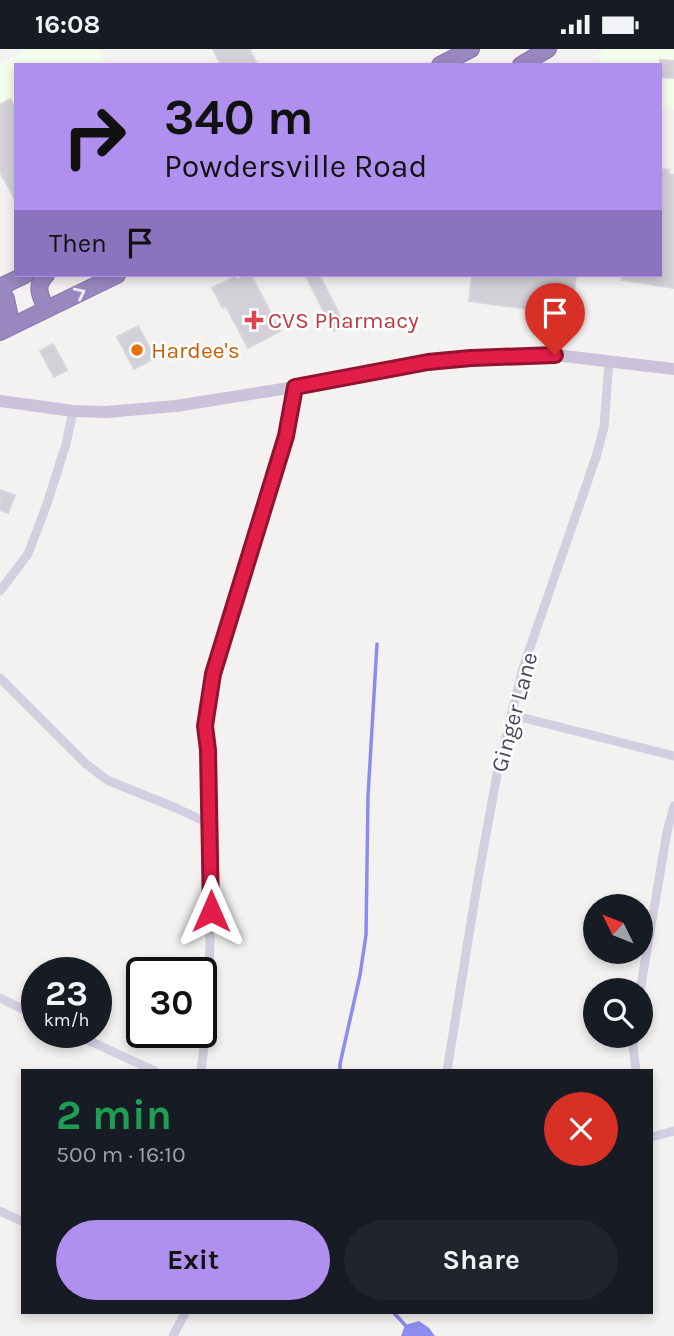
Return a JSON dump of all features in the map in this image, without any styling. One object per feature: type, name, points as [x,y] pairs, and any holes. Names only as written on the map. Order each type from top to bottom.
[{"type":"highway","points":[[449,63],[471,49]]},
{"type":"highway","points":[[524,63],[548,49]]},
{"type":"highway","points":[[0,324],[9,313],[0,287],[21,277]]},
{"type":"highway","points":[[44,277],[39,285],[46,309]]},
{"type":"highway","points":[[0,332],[113,277]]},
{"type":"street","points":[[0,401],[73,411],[106,412],[176,406],[428,362],[471,358],[555,355],[674,369]]},
{"type":"street","name":"Ginger Lane","points":[[447,1069],[498,769],[523,669],[596,457],[604,427],[609,361]]},
{"type":"street","points":[[201,1069],[209,989],[210,824],[205,726],[213,674],[286,436],[295,387]]},
{"type":"street","points":[[0,591],[28,554],[55,480],[73,411]]},
{"type":"street","points":[[0,678],[86,764],[107,781],[210,824]]},
{"type":"street","points":[[512,715],[674,756]]},
{"type":"street","points":[[642,978],[667,832],[674,806]]},
{"type":"street","points":[[0,998],[21,1008]]},
{"type":"street","points":[[105,1048],[151,1069]]},
{"type":"street","points":[[633,1048],[636,1069]]},
{"type":"street","points":[[653,1136],[674,1131]]},
{"type":"street","points":[[0,1211],[21,1221]]},
{"type":"street","points":[[173,1336],[184,1314]]},
{"type":"shaded area","points":[[28,49],[98,49],[105,63],[14,63],[14,198],[0,171],[0,63]]},
{"type":"shaded area","points":[[605,49],[674,49],[674,109],[662,108],[662,63],[602,63],[597,55]]},
{"type":"shaded area","points":[[419,1321],[435,1336],[401,1336],[405,1325]]},
{"type":"building","points":[[213,49],[249,49],[257,63],[220,63]]},
{"type":"building","points":[[660,60],[674,61],[674,78],[662,77]]},
{"type":"building","points":[[10,99],[14,106],[14,197],[0,172],[0,105]]},
{"type":"building","points":[[662,169],[669,170],[668,174],[674,175],[674,288],[622,280],[622,277],[662,277]]},
{"type":"building","name":"CVS Pharmacy","points":[[235,277],[237,280],[252,277],[280,331],[248,348],[226,306],[223,308],[212,288]]},
{"type":"building","points":[[306,277],[320,277],[345,325],[334,331]]},
{"type":"building","points":[[472,277],[576,277],[571,315],[469,301]]},
{"type":"building","name":"Hardee's","points":[[138,326],[155,358],[134,369],[117,337]]},
{"type":"building","points":[[53,344],[67,370],[54,377],[40,351]]},
{"type":"building","points":[[0,490],[15,495],[8,513],[0,510]]},
{"type":"waterway","points":[[340,1069],[366,935],[368,796],[377,644]]},
{"type":"waterway","points":[[395,1314],[405,1325]]},
{"type":"place","name":"CVS Pharmacy","points":[[254,320]]},
{"type":"place","name":"Hardee's","points":[[137,350]]},
{"type":"route","points":[[211,911],[208,750],[205,726],[213,674],[286,436],[295,387],[428,362],[555,355]]}]
